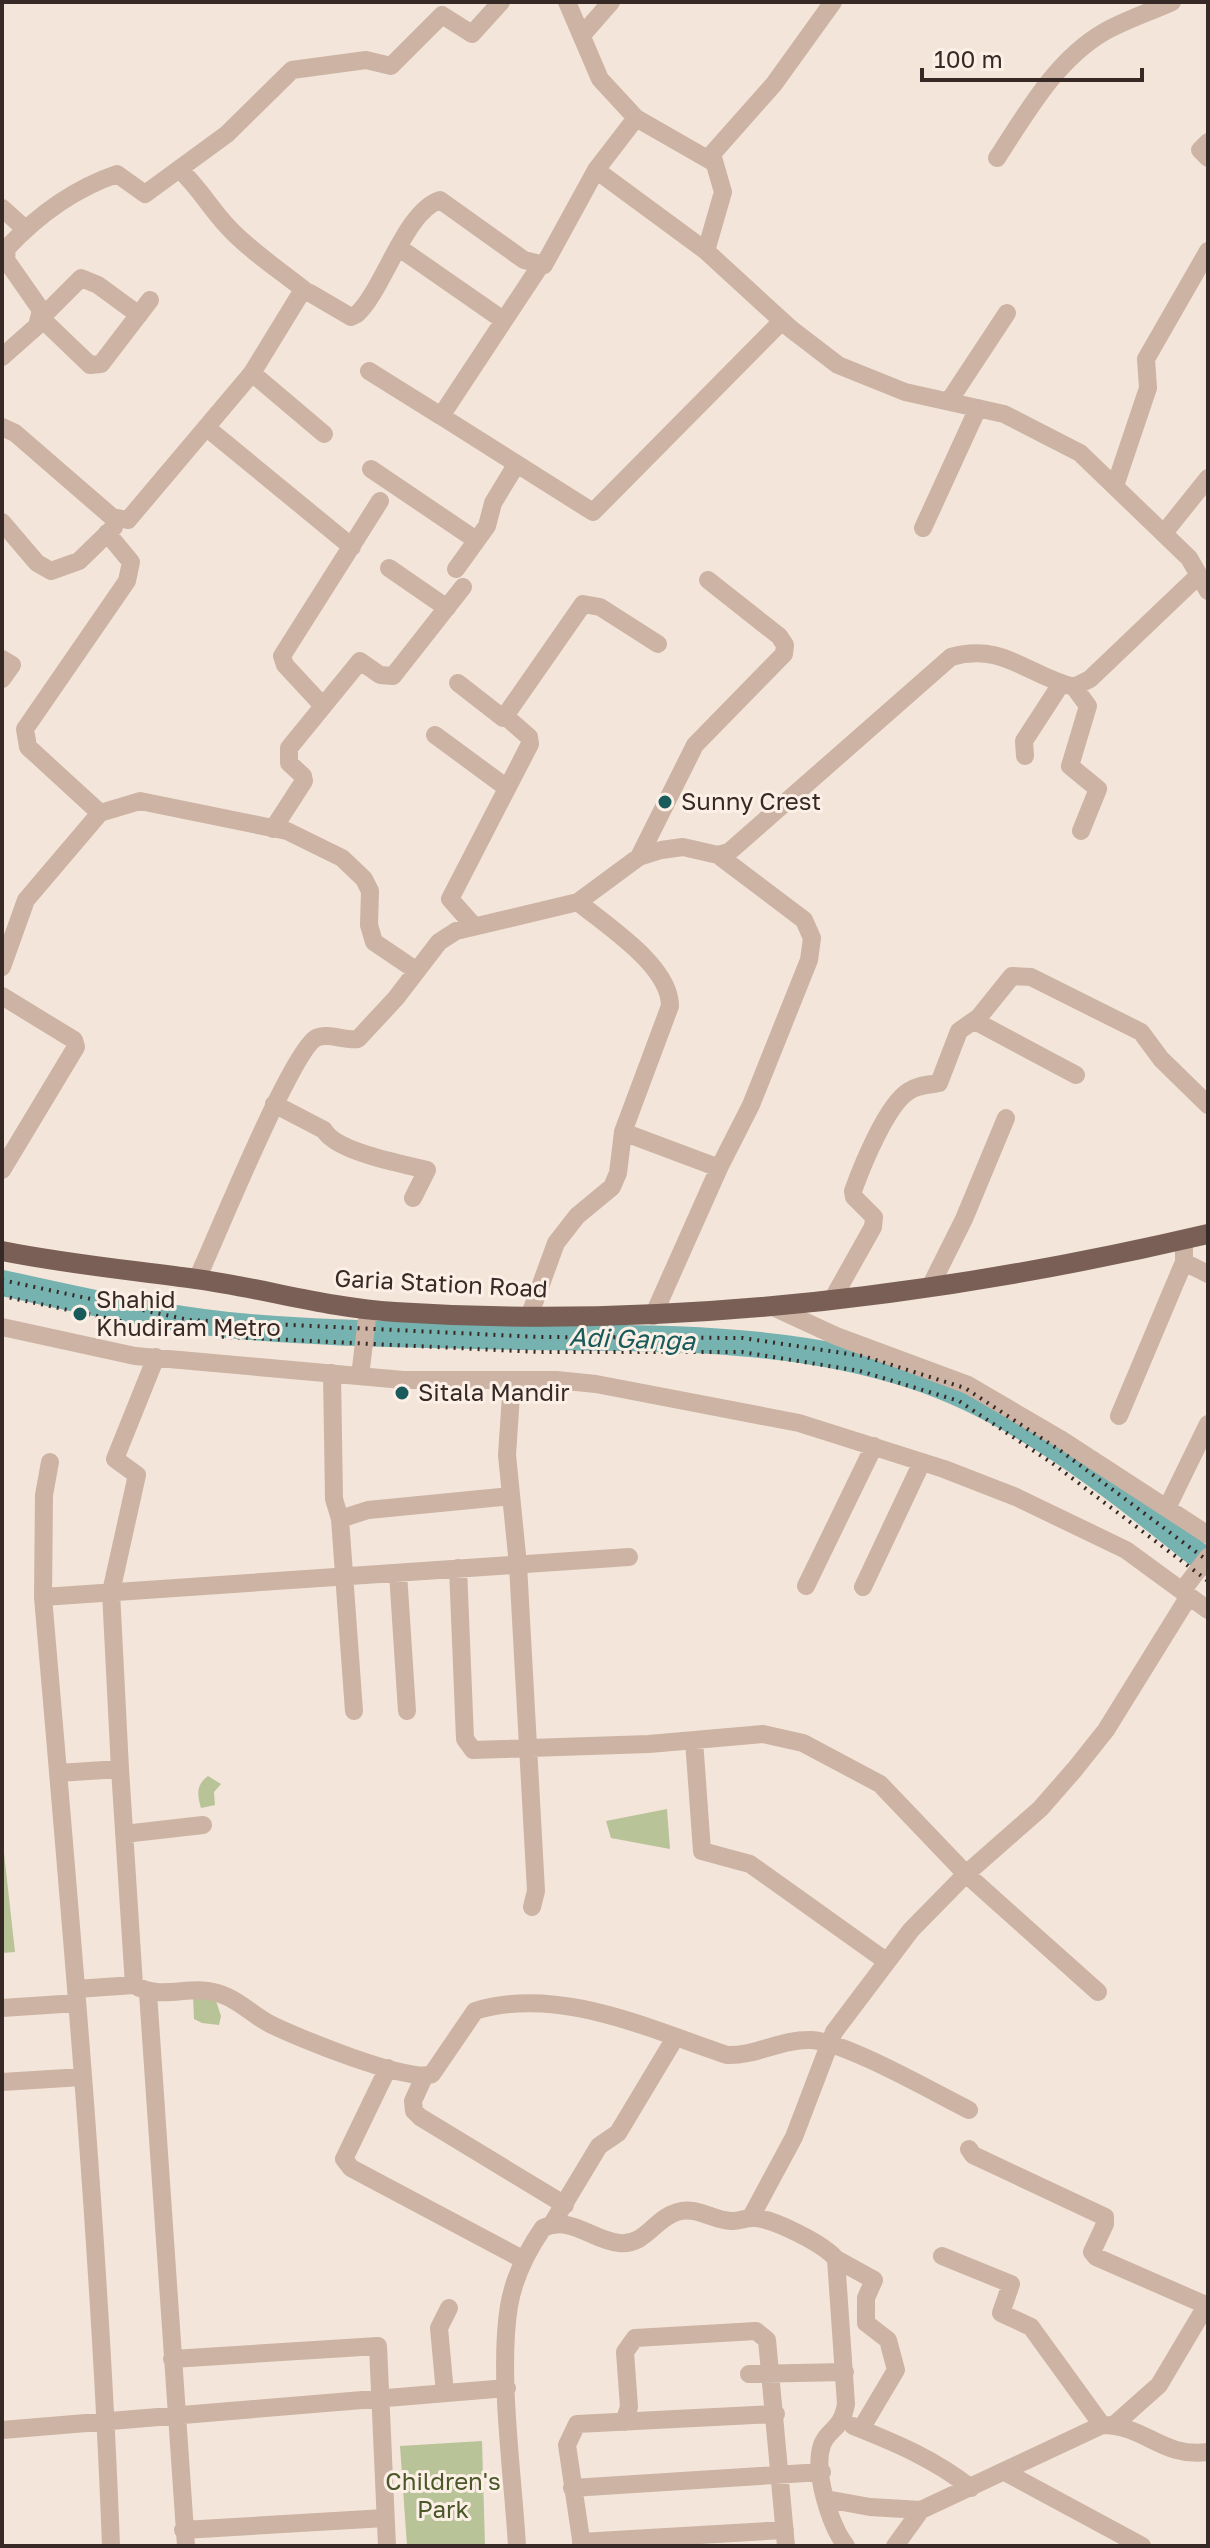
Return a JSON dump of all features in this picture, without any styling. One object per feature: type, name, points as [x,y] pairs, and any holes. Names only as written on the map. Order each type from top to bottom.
[{"type":"main road","name":"Garia Station Road","points":[[2,1251],[49,1261],[197,1279],[368,1310],[529,1317],[653,1316],[832,1300],[1001,1276],[1208,1234]]},
{"type":"street","points":[[2,357],[37,326],[41,318],[81,278],[145,308],[101,364],[90,365],[41,318],[36,301],[6,260],[7,248],[50,209],[96,181],[117,174],[145,194],[227,134],[292,70],[366,60],[391,66],[442,15],[472,34],[501,2]]},
{"type":"street","points":[[567,2],[600,79],[636,118],[711,161]]},
{"type":"street","points":[[583,34],[611,2]]},
{"type":"street","points":[[706,251],[723,192],[711,161],[712,154],[774,84],[833,2]]},
{"type":"street","points":[[997,158],[1045,86],[1081,48],[1105,31],[1172,2]]},
{"type":"street","points":[[441,416],[540,266],[547,262],[596,170],[636,118]]},
{"type":"street","points":[[1208,142],[1200,150],[1208,158]]},
{"type":"street","points":[[179,169],[194,183],[201,198],[231,231],[307,292],[351,317],[357,314],[398,247],[426,209],[440,200],[524,260],[540,266]]},
{"type":"street","points":[[596,170],[706,251],[782,321],[838,365],[905,392],[1004,414],[1080,453],[1189,558],[1203,584],[1090,679],[1067,686],[1024,741],[1025,756]]},
{"type":"street","points":[[2,208],[25,229]]},
{"type":"street","points":[[398,247],[503,320]]},
{"type":"street","points":[[1115,486],[1145,399],[1146,359],[1208,251]]},
{"type":"street","points":[[2,522],[37,563],[51,571],[79,561],[114,527],[132,516],[207,428],[252,373],[298,296],[307,292]]},
{"type":"street","points":[[949,401],[1007,313]]},
{"type":"street","points":[[369,371],[593,512],[782,321]]},
{"type":"street","points":[[252,373],[324,434]]},
{"type":"street","points":[[923,528],[978,408]]},
{"type":"street","points":[[2,427],[15,433],[112,517],[131,562],[127,581],[25,729],[28,747],[100,813]]},
{"type":"street","points":[[207,428],[352,547]]},
{"type":"street","points":[[456,569],[491,517],[498,493],[516,465]]},
{"type":"street","points":[[371,469],[476,540]]},
{"type":"street","points":[[1164,533],[1208,478]]},
{"type":"street","points":[[323,706],[285,665],[282,656],[380,501]]},
{"type":"street","points":[[389,568],[447,608]]},
{"type":"street","points":[[639,857],[695,745],[784,654],[785,645],[779,636],[708,580]]},
{"type":"street","points":[[273,829],[304,781],[303,776],[289,763],[289,748],[360,661],[380,675],[393,676],[463,587]]},
{"type":"street","points":[[503,718],[583,604],[600,607],[658,644]]},
{"type":"street","points":[[718,855],[729,852],[951,657],[970,651],[989,652],[1067,686],[1088,706],[1070,766],[1098,789],[1081,831]]},
{"type":"street","points":[[2,659],[12,665],[2,679]]},
{"type":"street","points":[[458,683],[530,741],[450,899],[474,926]]},
{"type":"street","points":[[435,735],[507,788]]},
{"type":"street","points":[[2,967],[26,900],[100,813],[140,801],[301,836],[354,868],[370,891],[369,925],[374,942],[417,971]]},
{"type":"street","points":[[197,1279],[274,1104],[308,1045],[325,1036],[358,1039],[439,942],[456,931],[578,902],[639,857],[683,847],[718,855],[804,920],[812,938],[809,960],[751,1105],[719,1168],[653,1316]]},
{"type":"street","points":[[529,1317],[556,1243],[577,1216],[612,1187],[618,1173],[623,1132],[670,1006],[670,991],[661,973],[578,902]]},
{"type":"street","points":[[975,1021],[1012,976],[1031,977],[1141,1032],[1161,1059],[1208,1105]]},
{"type":"street","points":[[2,996],[74,1040],[76,1047],[2,1170]]},
{"type":"street","points":[[832,1300],[873,1227],[874,1217],[854,1197],[853,1191],[877,1137],[901,1097],[919,1087],[939,1083],[959,1031],[967,1022],[975,1021],[1076,1075]]},
{"type":"street","points":[[274,1104],[324,1130],[328,1137],[362,1153],[427,1170],[413,1198]]},
{"type":"street","points":[[931,1285],[964,1219],[1006,1118]]},
{"type":"street","points":[[623,1132],[719,1168]]},
{"type":"street","points":[[1119,1416],[1184,1262],[1184,1239]]},
{"type":"street","points":[[1184,1262],[1208,1274]]},
{"type":"street","points":[[771,1306],[836,1336],[968,1385],[1208,1535]]},
{"type":"street","points":[[360,1376],[368,1310]]},
{"type":"street","points":[[2,1327],[135,1356],[360,1376],[556,1380],[661,1395],[799,1423],[922,1462],[1016,1497],[1126,1550],[1208,1610]]},
{"type":"street","points":[[156,1357],[115,1454],[117,1462],[137,1475],[111,1592],[124,1834],[141,1989],[177,2417],[184,2538],[385,2518]]},
{"type":"street","points":[[332,1373],[334,1499],[340,1519],[354,1711]]},
{"type":"street","points":[[512,1380],[507,1455],[518,1565],[529,1749],[536,1891],[532,1907]]},
{"type":"street","points":[[1167,1508],[1208,1424]]},
{"type":"street","points":[[806,1586],[874,1446]]},
{"type":"street","points":[[50,1462],[44,1495],[43,1597],[77,1996],[106,2423],[111,2546]]},
{"type":"street","points":[[863,1587],[922,1462]]},
{"type":"street","points":[[340,1519],[368,1510],[511,1496]]},
{"type":"street","points":[[43,1597],[629,1557]]},
{"type":"street","points":[[751,2217],[794,2137],[829,2042],[911,1930],[966,1874],[1040,1809],[1106,1730],[1208,1557]]},
{"type":"street","points":[[458,1568],[468,1746],[481,1752],[763,1734],[782,1736],[839,1760],[880,1784],[966,1874],[1098,1992]]},
{"type":"street","points":[[398,1573],[407,1711]]},
{"type":"street","points":[[694,1740],[702,1851],[750,1864],[886,1961]]},
{"type":"street","points":[[58,1773],[120,1769]]},
{"type":"street","points":[[124,1834],[203,1825]]},
{"type":"street","points":[[2,2008],[141,1989],[205,1991],[223,1994],[253,2015],[309,2042],[424,2077]]},
{"type":"street","points":[[565,2205],[414,2111],[413,2101],[424,2077],[444,2060],[475,2011],[505,2003],[560,2006],[623,2019],[727,2055],[743,2056],[790,2040],[829,2042],[969,2110]]},
{"type":"street","points":[[552,2224],[599,2146],[618,2133],[675,2038]]},
{"type":"street","points":[[388,2068],[344,2159],[351,2168],[524,2260]]},
{"type":"street","points":[[2,2082],[82,2077]]},
{"type":"street","points":[[826,2499],[870,2507],[921,2510],[1108,2425],[1159,2385],[1207,2304],[1096,2257],[1092,2252],[1105,2224],[1105,2217],[973,2155],[969,2149]]},
{"type":"street","points":[[517,2546],[507,2388],[509,2308],[524,2260],[543,2228],[552,2224],[564,2222],[617,2243],[644,2238],[660,2220],[688,2209],[729,2221],[751,2217],[816,2243],[836,2259],[874,2280],[866,2298],[866,2323],[888,2340],[896,2370],[861,2429]]},
{"type":"street","points":[[942,2256],[1011,2284],[1001,2313],[1031,2327],[1108,2425],[1138,2432],[1172,2451],[1189,2454],[1208,2452]]},
{"type":"street","points":[[836,2259],[846,2404],[843,2422],[823,2441],[822,2472],[830,2521],[846,2546]]},
{"type":"street","points":[[445,2393],[439,2328],[449,2308]]},
{"type":"street","points":[[624,2422],[629,2407],[625,2352],[635,2338],[756,2331],[767,2340],[776,2414],[782,2474],[785,2538],[582,2544],[567,2445],[572,2428],[584,2421],[624,2422],[776,2414]]},
{"type":"street","points":[[172,2359],[378,2346],[387,2546]]},
{"type":"street","points":[[749,2374],[845,2372]]},
{"type":"street","points":[[2,2430],[507,2388]]},
{"type":"street","points":[[843,2422],[941,2464],[971,2488]]},
{"type":"street","points":[[572,2488],[822,2472]]},
{"type":"street","points":[[1005,2472],[1142,2546]]},
{"type":"street","points":[[895,2546],[921,2510]]},
{"type":"green space","points":[[208,1776],[221,1784],[214,1792],[215,1805],[201,1808],[198,1790]]},
{"type":"green space","points":[[667,1809],[670,1849],[611,1838],[606,1821]]},
{"type":"green space","points":[[2,1835],[15,1952],[2,1953]]},
{"type":"green space","points":[[214,1995],[221,2016],[219,2025],[194,2019],[193,1996]]},
{"type":"green space","name":"Children's Park","points":[[482,2441],[485,2546],[407,2546],[400,2446]]},
{"type":"waterway","name":"Adi Ganga","points":[[2,1283],[143,1312],[228,1325],[352,1333],[697,1340],[752,1344],[860,1361],[954,1391],[1031,1432],[1140,1508],[1208,1563]]},
{"type":"railway","points":[[2,1280],[189,1320],[539,1337],[743,1338],[863,1356],[965,1388],[1061,1451],[1208,1561]]},
{"type":"railway","points":[[2,1296],[187,1335],[539,1352],[742,1352],[860,1371],[959,1401],[1052,1463],[1208,1581]]},
{"type":"place","name":"Sunny Crest","points":[[665,802]]},
{"type":"place","name":"Shahid Khudiram Metro","points":[[80,1314]]},
{"type":"place","name":"Sitala Mandir","points":[[402,1393]]}]
